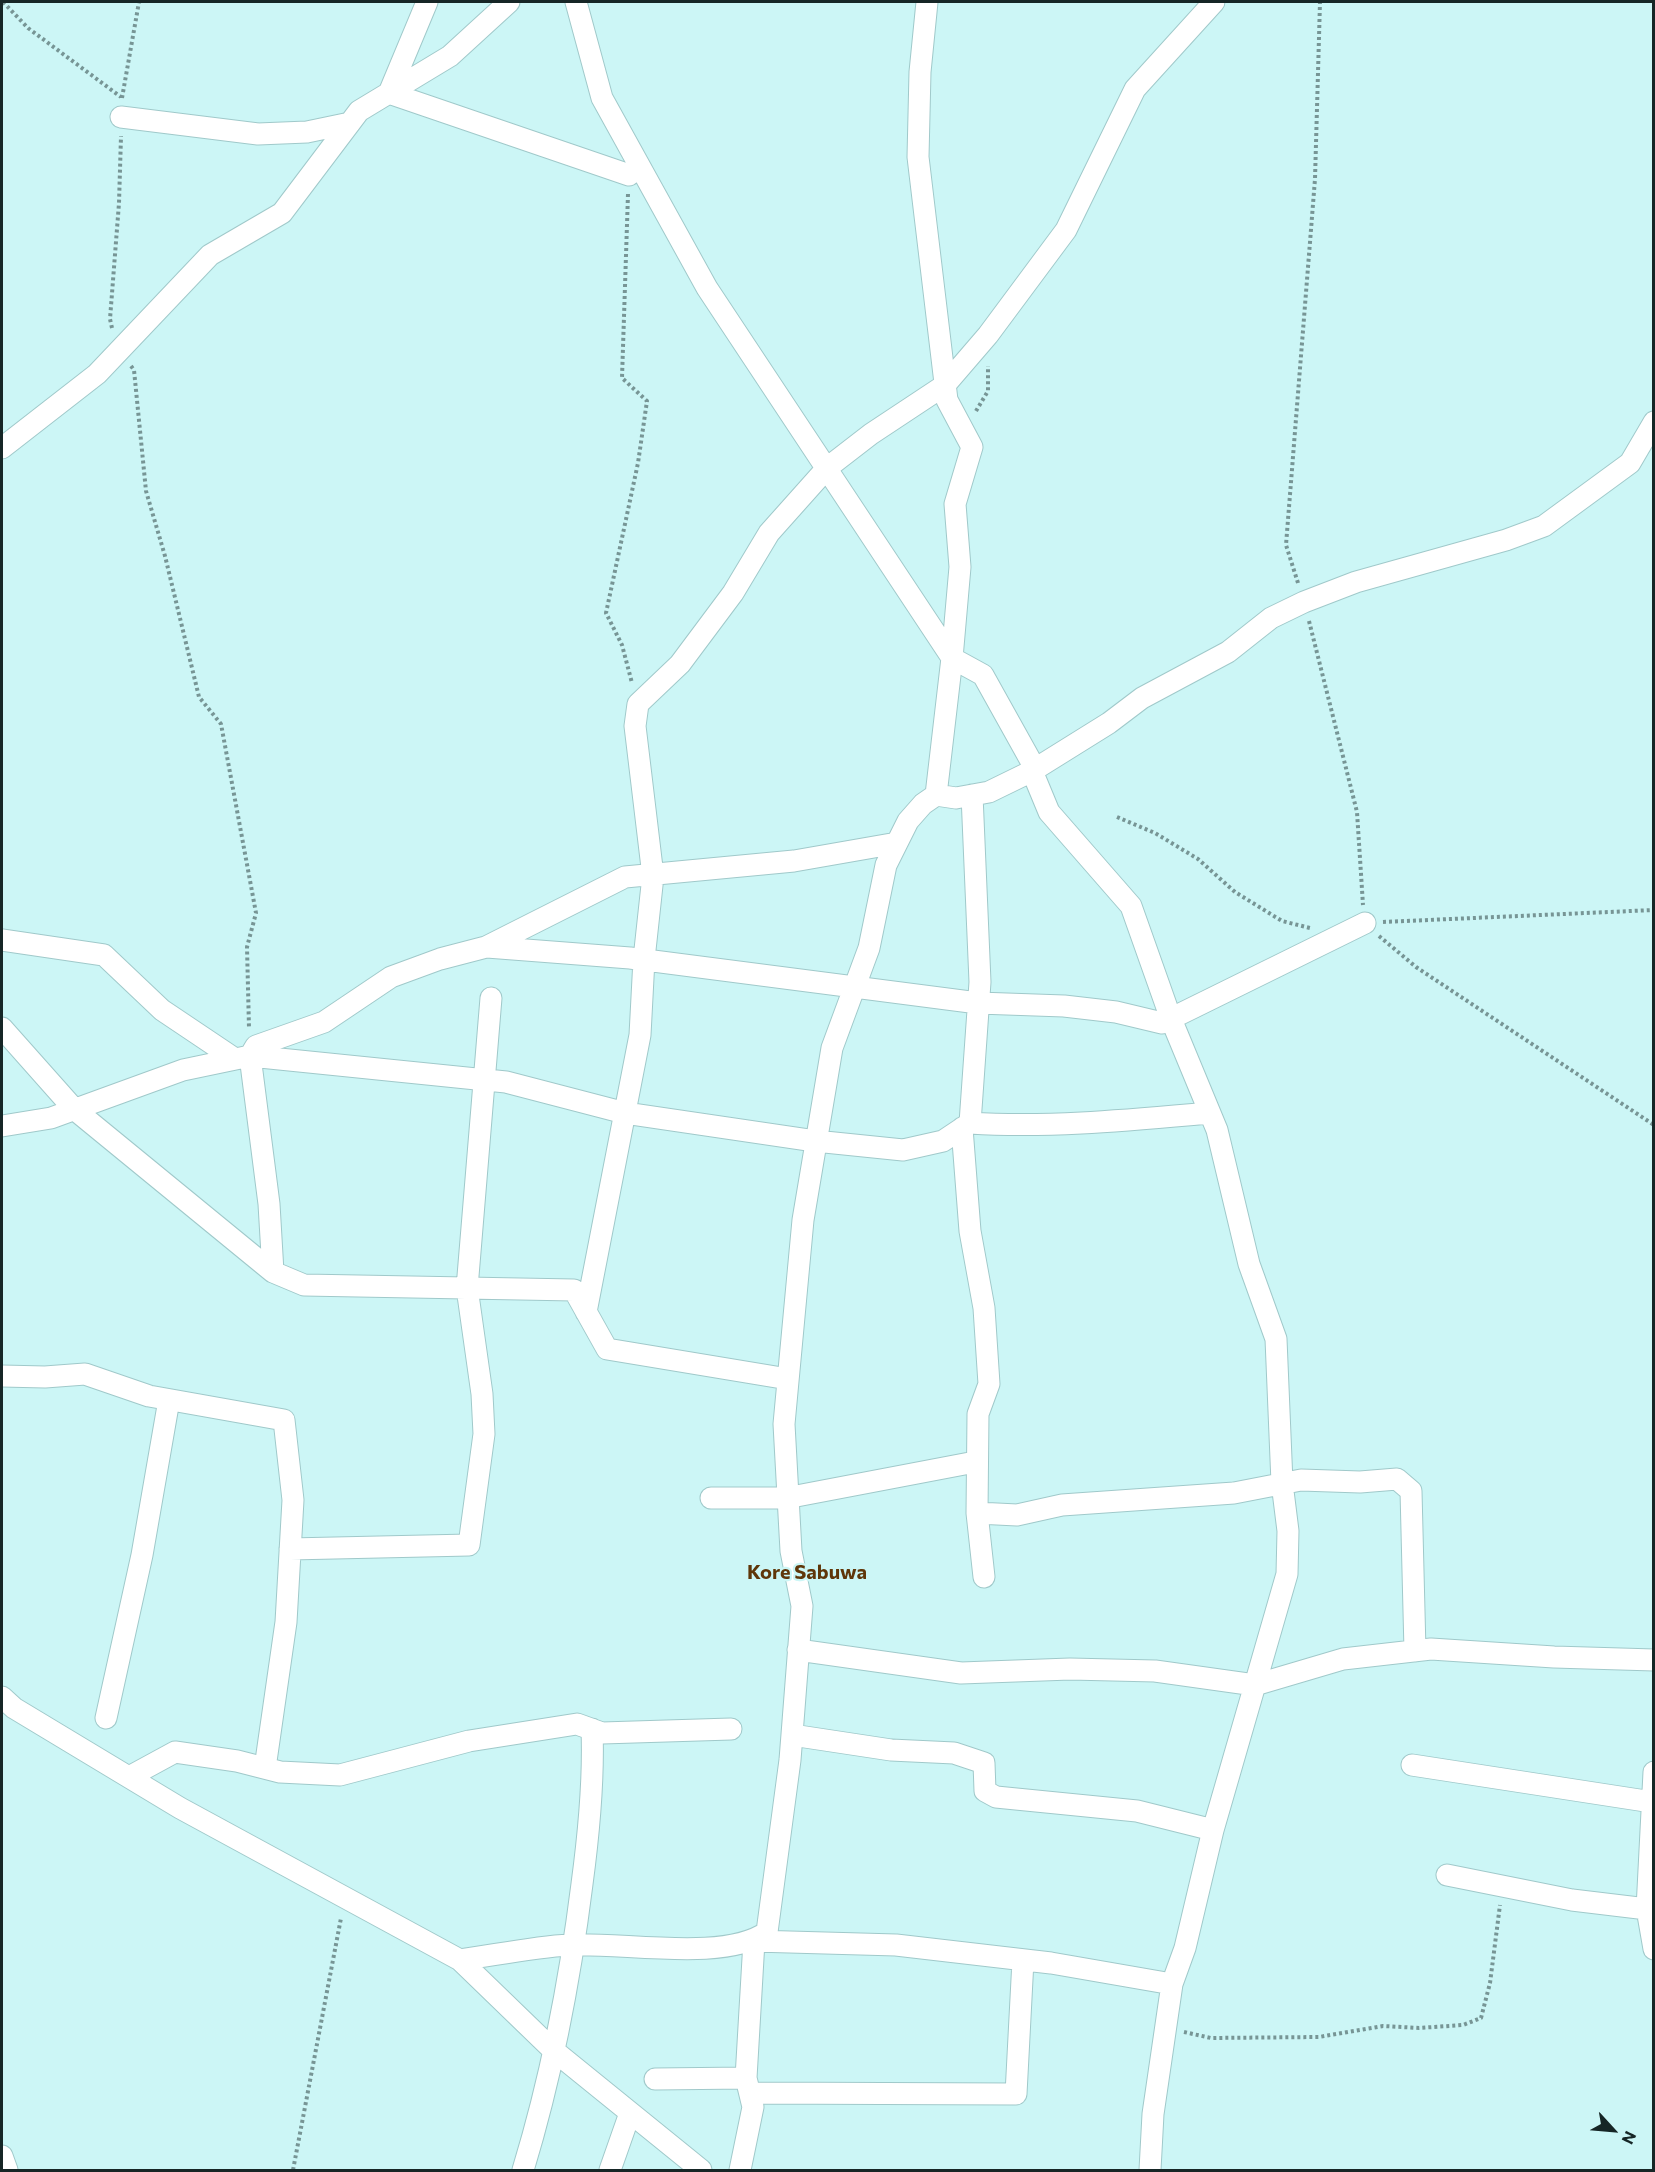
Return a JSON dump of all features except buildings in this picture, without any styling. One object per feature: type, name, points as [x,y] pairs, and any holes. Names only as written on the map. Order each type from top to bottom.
[{"type":"street","points":[[389,93],[427,2]]},
{"type":"street","points":[[2,448],[97,374],[210,255],[282,213],[359,111],[450,56],[509,2]]},
{"type":"street","points":[[576,2],[602,98],[707,288],[952,658],[983,675],[1032,763],[1032,771],[1049,812],[1131,906],[1171,1019],[1217,1130],[1249,1264],[1276,1339],[1281,1483],[1288,1531],[1287,1574],[1213,1830],[1185,1948],[1172,1984],[1153,2114],[1150,2170]]},
{"type":"street","points":[[927,2],[920,72],[918,157],[947,400],[972,447],[955,504],[960,567],[936,795]]},
{"type":"street","points":[[586,1312],[640,1035],[644,959],[653,876],[635,726],[638,704],[680,664],[733,593],[769,533],[827,468],[871,434],[945,385],[988,335],[1066,230],[1135,89],[1214,2]]},
{"type":"street","points":[[389,93],[630,175]]},
{"type":"street","points":[[121,107],[258,134],[307,132],[350,123]]},
{"type":"street","points":[[754,1941],[767,1932],[792,1735],[802,1606],[791,1551],[786,1498],[784,1424],[803,1220],[832,1048],[869,948],[886,865],[908,821],[923,804],[936,795],[956,798],[989,792],[1032,771],[1109,723],[1142,698],[1228,652],[1271,618],[1304,602],[1356,582],[1506,540],[1544,526],[1630,463],[1653,422]]},
{"type":"street","points":[[972,795],[980,982],[966,1126],[970,1231],[984,1308],[989,1384],[978,1414],[975,1462],[977,1513],[984,1577]]},
{"type":"street","points":[[242,1057],[256,1046],[324,1022],[391,977],[440,958],[486,947],[625,878],[794,861],[897,843]]},
{"type":"street","points":[[486,947],[644,959],[978,1003],[1064,1006],[1116,1012],[1162,1023],[1337,934],[1365,923]]},
{"type":"street","points":[[2,940],[104,955],[162,1010],[242,1057],[269,1204],[273,1272]]},
{"type":"street","points":[[290,1549],[469,1545],[483,1434],[482,1394],[467,1288],[491,998]]},
{"type":"street","points":[[2,1028],[74,1109],[273,1272],[304,1285],[574,1290],[607,1349],[788,1379]]},
{"type":"street","points":[[2,1126],[51,1118],[183,1070],[242,1057],[506,1082],[626,1113],[815,1141],[903,1150],[943,1141],[966,1126],[1115,1122],[1210,1113]]},
{"type":"street","points":[[2,1376],[45,1377],[85,1374],[149,1396],[284,1420],[293,1500],[286,1622],[265,1768]]},
{"type":"street","points":[[106,1718],[142,1555],[169,1400]]},
{"type":"street","points":[[711,1498],[786,1498],[975,1462]]},
{"type":"street","points":[[977,1513],[1017,1515],[1062,1505],[1234,1493],[1281,1483],[1397,1479],[1411,1491],[1415,1651]]},
{"type":"street","points":[[798,1650],[961,1673],[1071,1669],[1155,1671],[1255,1685],[1343,1659],[1431,1649],[1554,1657],[1653,1660]]},
{"type":"street","points":[[2,1697],[14,1708],[129,1777],[246,1844],[460,1960],[554,2050],[701,2170]]},
{"type":"street","points":[[129,1777],[175,1752],[280,1772],[340,1775],[469,1741],[578,1724],[602,1733],[731,1730]]},
{"type":"street","points":[[524,2170],[554,2050],[574,1945],[594,1769],[592,1729]]},
{"type":"street","points":[[792,1735],[891,1750],[954,1753],[984,1763],[985,1791],[996,1797],[1137,1811],[1213,1830]]},
{"type":"street","points":[[1412,1765],[1652,1802]]},
{"type":"street","points":[[1653,1772],[1650,1909],[1653,1949]]},
{"type":"street","points":[[1447,1875],[1572,1899],[1650,1909]]},
{"type":"street","points":[[740,2170],[753,2107],[748,2085],[754,1941]]},
{"type":"street","points":[[460,1960],[574,1945],[697,1948],[754,1941],[896,1945],[1023,1960],[1172,1984]]},
{"type":"street","points":[[655,2079],[748,2085],[1016,2094],[1023,1960]]},
{"type":"street","points":[[610,2170],[630,2113]]},
{"type":"street","points":[[2,2156],[7,2170]]},
{"type":"path","points":[[3,2],[28,28],[121,107]]},
{"type":"path","points":[[139,2],[121,107],[119,203],[110,319],[119,352],[134,370],[146,491],[165,556],[199,697],[221,724],[240,823],[256,913],[247,947],[242,1057]]},
{"type":"path","points":[[1320,2],[1316,179],[1286,545],[1304,602],[1357,812],[1365,923],[1416,967],[1653,1125]]},
{"type":"path","points":[[630,175],[622,378],[647,401],[638,463],[606,613],[622,645],[638,704]]},
{"type":"path","points":[[964,431],[988,390],[988,335]]},
{"type":"path","points":[[1117,817],[1155,833],[1198,859],[1235,892],[1282,921],[1337,934]]},
{"type":"path","points":[[1365,923],[1653,910]]},
{"type":"path","points":[[1166,2027],[1211,2038],[1319,2037],[1383,2026],[1419,2028],[1463,2025],[1482,2018],[1490,1983],[1502,1886]]},
{"type":"path","points":[[293,2170],[345,1896]]},
{"type":"district","name":"Kore Sabuwa","points":[[807,1572]]}]
